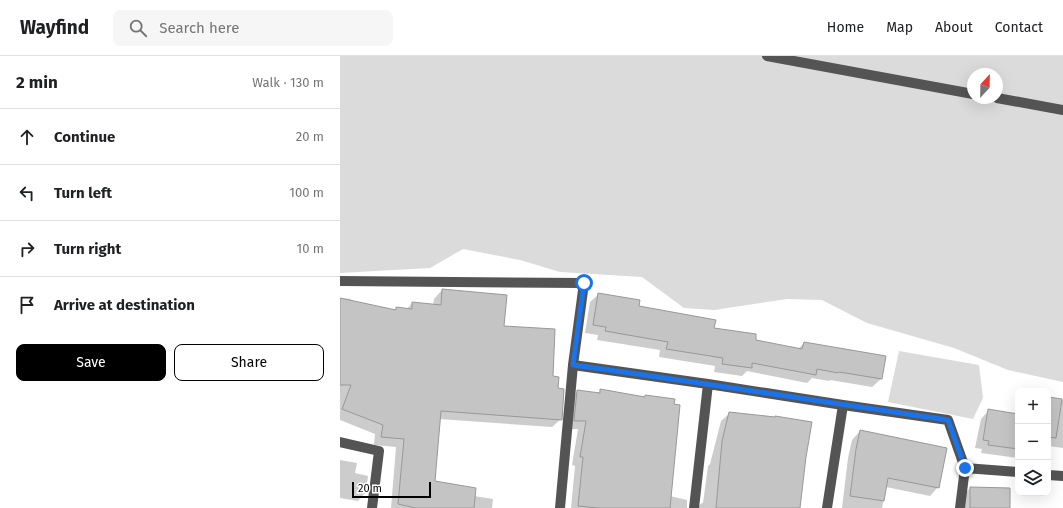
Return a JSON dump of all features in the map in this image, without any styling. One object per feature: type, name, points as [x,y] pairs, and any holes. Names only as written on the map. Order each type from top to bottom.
[{"type":"street","points":[[767,56],[967,93]]},
{"type":"street","points":[[1003,99],[1063,110]]},
{"type":"street","points":[[340,281],[584,283],[573,365],[560,508]]},
{"type":"street","points":[[573,365],[948,420],[965,468],[960,508]]},
{"type":"street","points":[[694,508],[708,384]]},
{"type":"street","points":[[827,508],[843,405]]},
{"type":"street","points":[[340,442],[379,451],[372,508]]},
{"type":"street","points":[[965,468],[1015,472]]},
{"type":"street","points":[[1051,475],[1063,476]]},
{"type":"shaded area","points":[[340,56],[1063,56],[1063,382],[1008,370],[954,348],[867,323],[822,300],[787,299],[714,310],[684,308],[642,277],[560,272],[520,260],[463,249],[430,268],[340,273]]},
{"type":"shaded area","points":[[899,351],[979,365],[983,398],[973,419],[888,402]]},
{"type":"building","points":[[442,289],[507,295],[504,326],[555,329],[553,376],[559,377],[558,388],[564,389],[562,420],[441,411],[435,481],[476,488],[474,508],[415,508],[398,504],[404,439],[381,437],[383,425],[342,409],[351,385],[340,385],[340,298],[396,310],[396,307],[412,309],[412,302],[441,305]]},
{"type":"building","points":[[598,293],[640,300],[639,306],[716,320],[714,328],[756,334],[756,340],[802,349],[804,342],[886,356],[882,379],[817,369],[816,375],[752,363],[752,368],[722,364],[723,358],[666,349],[668,342],[605,331],[606,327],[593,325]]},
{"type":"building","points":[[600,389],[645,397],[645,395],[675,399],[674,404],[680,405],[670,508],[598,508],[578,506],[583,457],[580,457],[586,421],[574,421],[577,390],[600,393]]},
{"type":"building","points":[[1051,397],[1062,399],[1056,438],[1051,437]]},
{"type":"building","points":[[988,409],[1015,414],[1015,449],[988,445],[989,441],[983,440]]},
{"type":"building","points":[[729,412],[775,416],[812,422],[800,508],[716,508],[722,441]]},
{"type":"building","points":[[860,430],[947,448],[939,488],[888,478],[884,501],[850,496]]},
{"type":"building","points":[[970,487],[1010,488],[1010,508],[970,508]]},
{"type":"route","points":[[584,283],[573,365],[948,420],[965,468]]}]
